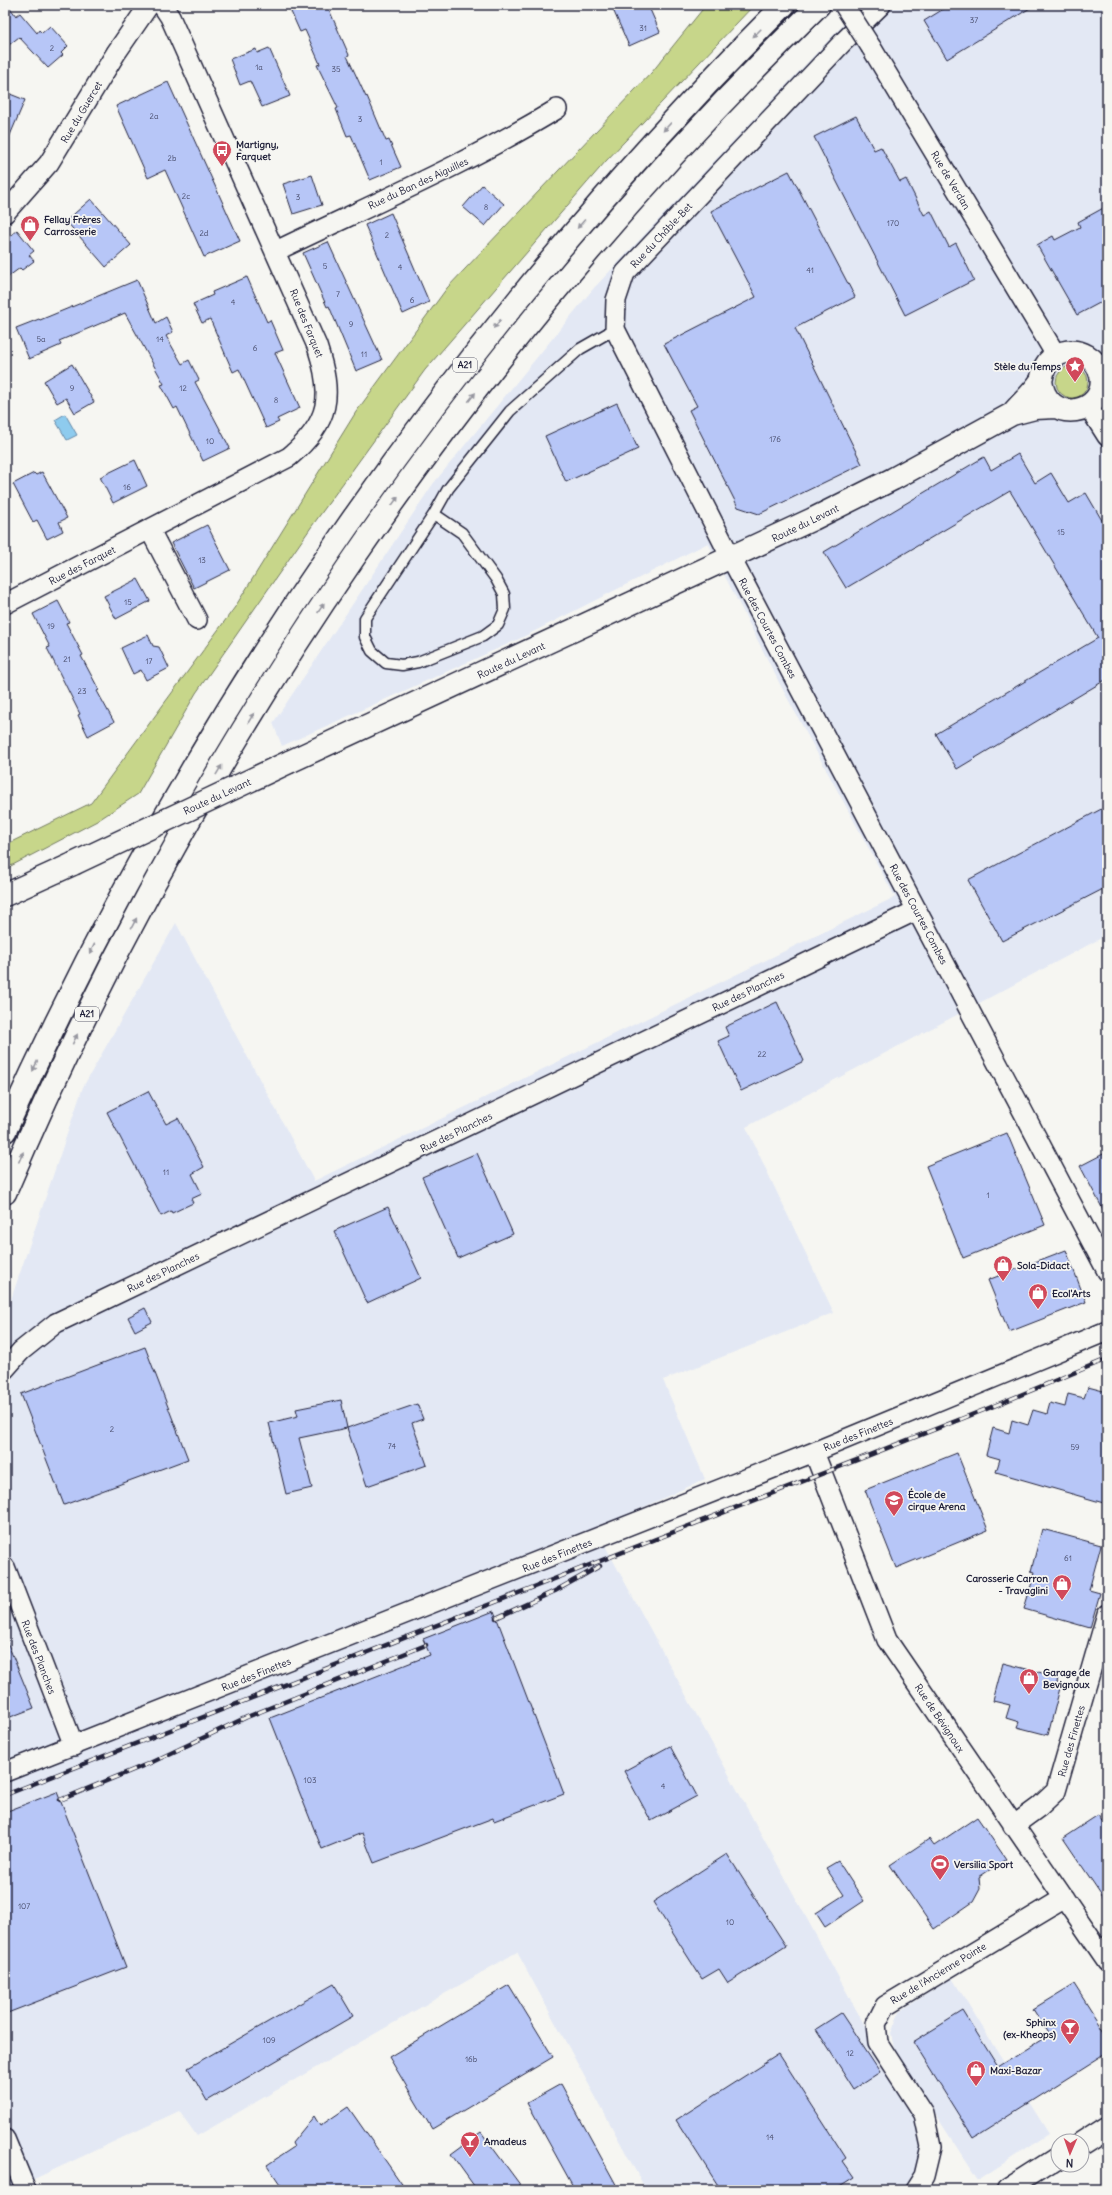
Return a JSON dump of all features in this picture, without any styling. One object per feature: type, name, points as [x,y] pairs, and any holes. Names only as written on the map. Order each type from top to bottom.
[{"type":"main road","name":"A21","points":[[5,1131],[67,999],[159,826],[253,666],[336,541],[396,456],[519,297],[642,153],[701,89],[784,5]]},
{"type":"main road","name":"A21","points":[[5,1193],[75,1040],[160,874],[257,708],[360,551],[448,428],[560,286],[692,136],[819,5]]},
{"type":"main road","points":[[1084,354],[1095,363],[1104,374],[1098,395],[1088,406],[1074,411],[1056,407],[1045,395],[1041,380],[1045,366],[1056,355],[1070,351],[1084,354],[1107,350]]},
{"type":"main road","name":"Route du Levant","points":[[1012,414],[1041,380]]},
{"type":"main road","name":"Route du Levant","points":[[5,895],[731,558],[893,479],[1012,414],[1035,408],[1056,407]]},
{"type":"main road","points":[[1090,2138],[1107,2127]]},
{"type":"main road","points":[[1008,2190],[1050,2163]]},
{"type":"street","name":"Rue du Guercet","points":[[5,213],[49,163],[116,53],[148,5]]},
{"type":"street","name":"Rue des Farquet","points":[[5,604],[289,457],[300,448],[319,424],[327,396],[323,365],[317,346],[276,250],[170,17],[162,5]]},
{"type":"street","name":"Rue de Verdan","points":[[844,5],[871,47],[1056,355]]},
{"type":"street","name":"Rue du Châble-Bet","points":[[731,558],[615,329],[616,300],[625,274],[844,41],[881,5]]},
{"type":"street","name":"Rue du Ban des Aiguilles","points":[[276,250],[437,175],[500,143],[558,109]]},
{"type":"street","points":[[1088,406],[1107,436]]},
{"type":"street","points":[[150,530],[197,620]]},
{"type":"street","name":"Rue des Courtes Combes","points":[[731,558],[1107,1271]]},
{"type":"street","name":"Rue des Planches","points":[[5,1369],[21,1351],[56,1323],[917,910]]},
{"type":"street","name":"Rue des Finettes","points":[[5,1772],[74,1746],[814,1452],[1107,1331]]},
{"type":"street","name":"Rue de Bévignoux","points":[[814,1452],[887,1640],[1013,1826],[1107,1961]]},
{"type":"street","name":"Rue des Planches","points":[[5,1567],[74,1746]]},
{"type":"street","name":"Rue des Finettes","points":[[1013,1826],[1039,1807],[1056,1791],[1107,1614]]},
{"type":"street","name":"Rue de l'Ancienne Pointe","points":[[915,2190],[924,2176],[931,2147],[924,2114],[878,2043],[876,2024],[885,2006],[1064,1898]]},
{"type":"street","points":[[5,2140],[26,2190]]},
{"type":"lane","points":[[434,514],[462,533],[496,579],[504,594],[505,610],[498,626],[483,636],[418,662],[402,665],[386,663],[372,651],[365,637],[365,618],[434,514],[448,489],[510,411],[580,349],[615,329]]},
{"type":"shaded area","points":[[862,5],[1107,5],[1107,935],[746,1127],[834,1313],[663,1380],[705,1479],[596,1529],[911,2111],[919,2130],[921,2159],[908,2190],[646,2190],[517,1952],[197,2136],[179,2111],[15,2188],[15,2190],[5,2190],[5,1317],[83,1087],[176,923],[314,1181],[895,897],[782,688],[708,543],[519,639],[282,746],[273,723],[433,484],[593,289]]},
{"type":"shaded area","points":[[952,1978],[1049,2134],[978,2180],[895,2052],[891,2033],[900,2011]]},
{"type":"green space","points":[[706,5],[754,5],[606,161],[425,370],[312,526],[196,693],[138,794],[97,821],[5,869],[5,845],[91,803],[235,607],[356,412],[447,288],[652,72]]},
{"type":"green space","points":[[1069,366],[1075,366],[1085,373],[1088,382],[1087,388],[1081,395],[1075,398],[1069,398],[1059,391],[1056,385],[1056,379],[1063,369]]},
{"type":"water","points":[[65,414],[77,435],[67,440],[55,420]]},
{"type":"building","points":[[5,5],[8,5],[16,16],[20,13],[37,33],[39,30],[42,33],[50,26],[68,46],[61,53],[63,55],[48,68],[19,37],[5,48]]},
{"type":"building","points":[[288,5],[327,5],[349,55],[347,56],[366,97],[367,96],[386,141],[389,140],[401,167],[370,180],[351,135],[347,136],[336,109],[338,108],[317,65],[320,64],[305,30],[300,32]]},
{"type":"building","points":[[611,5],[648,5],[660,32],[629,46]]},
{"type":"building","points":[[950,5],[1035,5],[947,59],[924,21]]},
{"type":"building","points":[[269,48],[290,96],[262,107],[250,81],[240,85],[230,59],[256,49],[257,53]]},
{"type":"building","points":[[168,82],[240,241],[204,257],[165,170],[148,178],[116,106]]},
{"type":"building","points":[[5,92],[25,100],[5,147]]},
{"type":"building","points":[[856,116],[874,150],[881,147],[900,182],[906,179],[924,215],[931,211],[949,247],[956,243],[974,280],[905,315],[814,137]]},
{"type":"building","points":[[789,171],[855,297],[795,328],[862,464],[759,514],[738,507],[689,410],[697,406],[664,344],[756,297],[711,211]]},
{"type":"building","points":[[312,175],[322,205],[293,214],[283,184]]},
{"type":"building","points":[[482,185],[504,204],[485,226],[463,207]]},
{"type":"building","points":[[91,199],[131,245],[106,267],[66,221]]},
{"type":"building","points":[[1107,206],[1107,299],[1077,315],[1037,245],[1053,236],[1055,240],[1080,227],[1078,222]]},
{"type":"building","points":[[391,213],[429,302],[403,314],[365,225]]},
{"type":"building","points":[[17,230],[34,251],[29,255],[34,261],[22,270],[20,268],[5,279],[5,240]]},
{"type":"building","points":[[328,242],[382,360],[356,371],[329,306],[327,307],[303,253]]},
{"type":"building","points":[[247,277],[267,322],[270,320],[283,350],[275,353],[300,408],[277,419],[279,422],[266,428],[239,369],[233,372],[210,319],[202,323],[193,304],[213,295],[212,292]]},
{"type":"building","points":[[137,280],[156,323],[166,317],[173,332],[166,336],[182,364],[189,360],[199,380],[195,382],[230,448],[203,461],[177,407],[174,409],[161,385],[164,384],[125,313],[59,341],[61,345],[29,359],[16,328],[39,319],[40,320]]},
{"type":"building","points":[[72,364],[94,402],[75,413],[66,398],[57,403],[44,381]]},
{"type":"building","points":[[617,403],[638,449],[566,482],[545,436]]},
{"type":"building","points":[[1018,454],[1035,483],[1051,473],[1069,503],[1086,493],[1107,529],[1107,679],[957,769],[936,734],[1098,638],[1010,491],[846,588],[824,552],[984,457],[991,470]]},
{"type":"building","points":[[135,460],[147,486],[113,503],[100,477]]},
{"type":"building","points":[[42,472],[67,518],[59,522],[63,531],[47,539],[37,520],[33,522],[13,484],[34,473],[36,475]]},
{"type":"building","points":[[207,525],[230,570],[194,588],[171,543]]},
{"type":"building","points":[[138,579],[150,601],[116,619],[104,596]]},
{"type":"building","points":[[58,601],[69,622],[66,623],[83,655],[81,656],[99,690],[97,691],[114,722],[88,736],[78,715],[80,714],[47,648],[50,647],[33,614]]},
{"type":"building","points":[[148,635],[153,646],[159,647],[169,668],[146,680],[141,670],[133,674],[121,648]]},
{"type":"building","points":[[1107,806],[1107,887],[1002,941],[968,880]]},
{"type":"building","points":[[777,1002],[804,1061],[741,1091],[718,1041],[729,1036],[725,1027]]},
{"type":"building","points":[[148,1091],[166,1124],[178,1118],[204,1167],[192,1174],[202,1194],[191,1199],[193,1203],[172,1213],[171,1211],[161,1216],[107,1112]]},
{"type":"building","points":[[1007,1133],[1045,1225],[963,1258],[926,1166]]},
{"type":"building","points":[[1107,1152],[1107,1217],[1080,1166]]},
{"type":"building","points":[[477,1153],[513,1234],[458,1258],[422,1177]]},
{"type":"building","points":[[388,1207],[421,1278],[367,1303],[334,1231]]},
{"type":"building","points":[[1066,1250],[1086,1302],[1009,1332],[988,1280]]},
{"type":"building","points":[[145,1308],[152,1322],[135,1331],[128,1317]]},
{"type":"building","points":[[145,1347],[188,1459],[64,1505],[21,1394]]},
{"type":"building","points":[[1088,1387],[1107,1392],[1107,1504],[996,1472],[1000,1459],[986,1455],[993,1428],[1009,1433],[1012,1420],[1028,1425],[1033,1410],[1047,1414],[1050,1403],[1065,1407],[1068,1394],[1084,1398]]},
{"type":"building","points":[[341,1400],[347,1428],[299,1438],[312,1488],[286,1494],[269,1423],[298,1416],[296,1409]]},
{"type":"building","points":[[417,1404],[423,1419],[412,1423],[427,1465],[367,1486],[347,1428]]},
{"type":"building","points":[[957,1453],[988,1530],[896,1568],[865,1490]]},
{"type":"building","points":[[1042,1529],[1101,1545],[1089,1590],[1100,1593],[1090,1628],[1024,1609],[1035,1572],[1031,1571]]},
{"type":"building","points":[[494,1611],[564,1794],[494,1821],[493,1818],[374,1863],[362,1833],[322,1849],[270,1718],[430,1655],[423,1639]]},
{"type":"building","points":[[5,1637],[34,1708],[5,1719]]},
{"type":"building","points":[[1003,1663],[1058,1677],[1057,1683],[1061,1684],[1048,1735],[1017,1727],[1019,1722],[1006,1718],[1010,1705],[993,1701]]},
{"type":"building","points":[[670,1746],[697,1796],[651,1821],[624,1771]]},
{"type":"building","points":[[57,1792],[126,1967],[5,2014],[5,1812]]},
{"type":"building","points":[[1098,1815],[1107,1829],[1107,1903],[1063,1838]]},
{"type":"building","name":"Versilia Sport","points":[[977,1817],[1006,1859],[979,1877],[980,1889],[973,1902],[934,1929],[890,1865],[929,1839],[934,1846]]},
{"type":"building","points":[[727,1854],[786,1946],[728,1983],[719,1969],[702,1979],[653,1902]]},
{"type":"building","points":[[838,1861],[864,1901],[825,1927],[816,1913],[844,1895],[826,1868]]},
{"type":"building","points":[[334,1984],[353,2016],[207,2101],[188,2068]]},
{"type":"building","points":[[1074,1984],[1107,2036],[1107,2053],[973,2138],[913,2042],[963,2011],[998,2067],[1049,2035],[1033,2009]]},
{"type":"building","points":[[509,1985],[553,2057],[432,2129],[389,2057]]},
{"type":"building","points":[[841,2013],[880,2072],[854,2089],[816,2029]]},
{"type":"building","points":[[779,2054],[846,2158],[842,2161],[854,2178],[835,2190],[721,2190],[676,2120]]},
{"type":"building","points":[[561,2084],[619,2190],[575,2190],[527,2103]]},
{"type":"building","points":[[348,2107],[406,2190],[284,2190],[267,2165],[294,2147],[292,2143],[314,2116],[320,2126]]},
{"type":"building","points":[[481,2132],[524,2190],[477,2190],[451,2154]]},
{"type":"railway","points":[[5,1795],[989,1408],[1107,1359]]},
{"type":"railway","points":[[496,1618],[555,1591],[600,1566]]},
{"type":"railway","points":[[60,1800],[150,1763],[247,1717],[426,1645]]},
{"type":"place","name":"Martigny, Farquet","points":[[222,167]]},
{"type":"place","name":"Fellay Frères Carrosserie","points":[[30,242]]},
{"type":"place","name":"Stèle du Temps","points":[[1075,383]]},
{"type":"place","name":"Sola-Didact","points":[[1003,1282]]},
{"type":"place","name":"Ecol'Arts","points":[[1038,1310]]},
{"type":"place","name":"École de cirque Arena","points":[[894,1517]]},
{"type":"place","name":"Carosserie Carron - Travaglini","points":[[1062,1601]]},
{"type":"place","name":"Garage de Bevignoux","points":[[1029,1695]]},
{"type":"place","name":"Versilia Sport","points":[[940,1881]]},
{"type":"place","name":"Sphinx (ex-Kheops)","points":[[1070,2045]]},
{"type":"place","name":"Maxi-Bazar","points":[[976,2087]]},
{"type":"place","name":"Amadeus","points":[[470,2158]]}]
